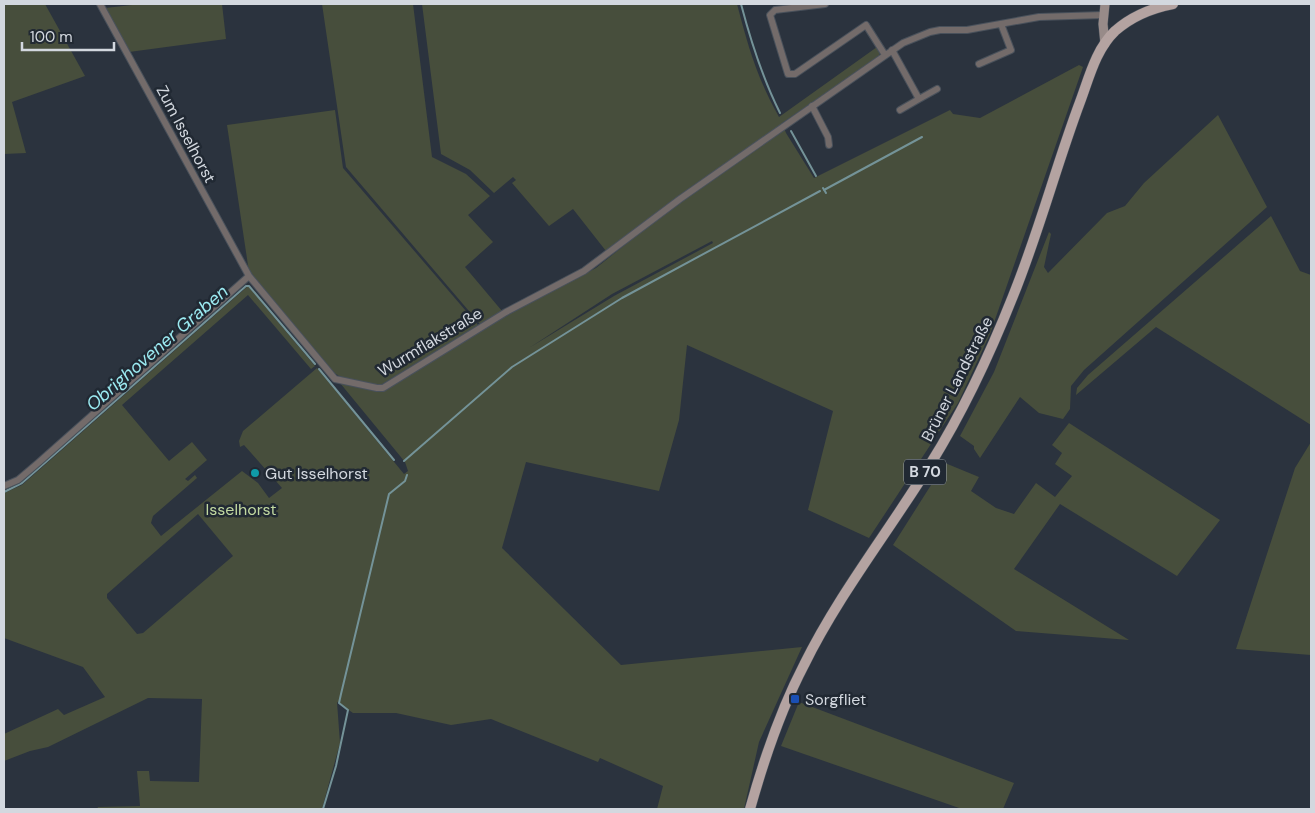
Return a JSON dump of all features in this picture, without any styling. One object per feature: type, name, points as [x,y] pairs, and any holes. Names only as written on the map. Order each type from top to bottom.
[{"type":"main road","name":"Brüner Landstraße","points":[[750,809],[773,732],[804,664],[834,612],[940,449],[985,364],[1018,284],[1073,121],[1094,66],[1105,44],[1115,31],[1152,5],[1174,4]]},
{"type":"street","name":"Zum Isselhorst","points":[[100,4],[249,276]]},
{"type":"street","points":[[824,4],[775,10],[770,15],[788,74],[795,74],[866,24],[885,54]]},
{"type":"street","points":[[1105,4],[1103,14],[1105,44]]},
{"type":"street","name":"Wurmflakstraße","points":[[249,276],[335,379],[383,388],[506,312],[584,271],[688,194],[892,50],[930,32],[967,30],[1039,16],[1103,14]]},
{"type":"street","points":[[1103,14],[1115,31]]},
{"type":"street","points":[[979,64],[1011,50],[1001,24]]},
{"type":"street","points":[[892,50],[919,99]]},
{"type":"street","points":[[900,110],[937,89]]},
{"type":"street","points":[[812,106],[828,137],[829,145]]},
{"type":"street","points":[[4,486],[18,480],[38,463],[249,276]]},
{"type":"green space","points":[[4,4],[45,4],[85,76],[12,102],[26,153],[4,154]]},
{"type":"green space","points":[[141,4],[222,4],[226,39],[129,52],[105,8]]},
{"type":"green space","points":[[322,4],[413,4],[432,157],[466,174],[490,196],[468,215],[493,242],[465,267],[502,311],[480,324],[346,167]]},
{"type":"green space","name":"Isselhorst","points":[[422,4],[737,4],[754,62],[779,117],[877,47],[880,51],[879,57],[782,123],[786,133],[814,178],[950,110],[953,114],[980,118],[1079,65],[1083,67],[990,334],[958,403],[869,538],[808,510],[833,411],[687,345],[679,420],[659,491],[526,462],[502,548],[621,665],[802,647],[759,742],[744,809],[657,809],[663,786],[600,758],[598,762],[491,719],[451,725],[396,713],[353,713],[337,702],[340,743],[322,809],[97,809],[98,807],[140,806],[137,771],[149,771],[150,781],[199,782],[202,699],[148,698],[48,747],[30,751],[4,761],[4,734],[58,709],[64,715],[105,697],[83,667],[4,638],[4,493],[22,485],[248,286],[315,366],[311,369],[248,295],[122,405],[169,461],[192,442],[207,460],[185,479],[188,481],[195,475],[197,478],[153,516],[151,523],[161,536],[242,471],[258,483],[269,498],[282,488],[244,445],[240,447],[239,441],[243,431],[317,368],[404,474],[408,471],[405,462],[340,383],[380,392],[513,311],[596,268],[636,236],[606,251],[573,209],[549,226],[512,183],[516,180],[513,177],[494,193],[470,170],[441,154]],"holes":[[[712,241],[713,243],[614,296],[529,348],[612,294]],[[198,514],[233,556],[143,633],[137,634],[107,598],[107,594]]]},
{"type":"green space","points":[[335,110],[343,168],[478,325],[379,386],[341,377],[331,371],[249,272],[227,125]]},
{"type":"green space","points":[[1218,115],[1267,207],[1084,370],[1071,386],[1070,409],[1063,419],[1039,413],[1020,397],[980,458],[974,446],[960,436],[994,372],[1049,232],[1051,234],[1044,267],[1048,273],[1107,213],[1125,206],[1144,183]]},
{"type":"green space","points":[[1271,216],[1300,271],[1311,275],[1311,425],[1156,327],[1076,395],[1077,388],[1088,375]]},
{"type":"green space","points":[[1069,423],[1220,520],[1177,576],[1060,504],[1014,569],[1129,640],[1016,631],[893,545],[945,463],[979,477],[971,491],[996,508],[1014,514],[1036,483],[1055,497],[1072,476],[1055,464],[1062,453],[1052,445]]},
{"type":"green space","points":[[1311,442],[1311,655],[1236,649],[1295,468]]},
{"type":"green space","points":[[799,702],[1014,783],[1003,809],[962,809],[781,746]]},
{"type":"waterway","points":[[741,4],[758,59],[780,113]]},
{"type":"waterway","points":[[791,131],[816,176]]},
{"type":"waterway","points":[[824,190],[922,137]]},
{"type":"waterway","points":[[823,188],[826,193]]},
{"type":"waterway","points":[[404,461],[512,367],[622,298],[820,191]]},
{"type":"waterway","name":"Obrighovener Graben","points":[[4,492],[22,483],[246,286],[249,286],[315,364]]},
{"type":"waterway","name":"Obrighovener Graben","points":[[319,369],[394,460]]},
{"type":"waterway","name":"Obrighovener Graben","points":[[323,809],[336,766],[348,710],[339,703],[389,494],[405,481],[407,475]]},
{"type":"place","name":"Gut Isselhorst","points":[[255,473]]},
{"type":"place","name":"Sorgfliet","points":[[795,699]]}]
